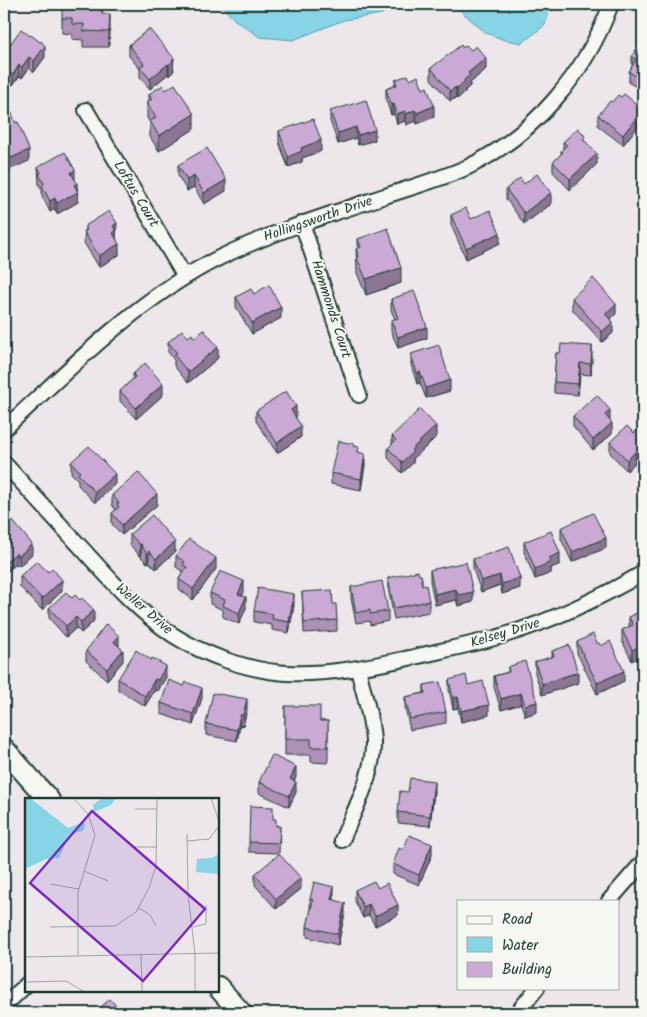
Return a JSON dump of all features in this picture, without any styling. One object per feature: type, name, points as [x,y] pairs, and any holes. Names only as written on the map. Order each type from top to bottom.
[{"type":"street","name":"Hollingsworth Drive","points":[[4,429],[114,329],[156,296],[186,277],[244,246],[302,223],[442,178],[467,167],[508,142],[536,119],[571,80],[597,38],[611,4]]},
{"type":"street","name":"Loftus Court","points":[[86,110],[186,277]]},
{"type":"street","name":"Hammonds Court","points":[[302,223],[359,395]]},
{"type":"street","name":"Weller Drive","points":[[4,463],[134,604],[159,625],[186,643],[223,659],[246,666],[278,672],[326,673],[358,668]]},
{"type":"street","name":"Kelsey Drive","points":[[358,668],[458,647],[513,632],[582,605],[643,573]]},
{"type":"street","points":[[342,840],[365,784],[371,762],[373,740],[358,668]]},
{"type":"street","points":[[4,749],[47,798]]},
{"type":"street","points":[[610,900],[643,862]]},
{"type":"street","points":[[4,1006],[25,987]]},
{"type":"street","points":[[219,988],[241,1013]]},
{"type":"street","points":[[517,1013],[535,990]]},
{"type":"water","points":[[219,4],[393,4],[382,14],[344,20],[293,40],[260,37],[235,20]]},
{"type":"water","points":[[453,4],[547,4],[550,6],[545,25],[522,43],[505,40],[486,33]]},
{"type":"building","points":[[62,4],[102,4],[102,14],[110,14],[109,32],[83,31],[84,24],[72,24],[72,18],[62,18]]},
{"type":"building","points":[[21,29],[41,41],[45,46],[34,61],[29,57],[22,67],[19,65],[13,75],[4,68],[4,53]]},
{"type":"building","points":[[149,29],[174,58],[169,65],[150,79],[140,67],[144,64],[129,45]]},
{"type":"building","points":[[461,45],[463,48],[466,45],[471,50],[476,46],[486,58],[468,73],[470,75],[465,81],[450,91],[431,68]]},
{"type":"building","points":[[643,46],[643,80],[629,72],[636,59],[632,57],[637,48],[641,50]]},
{"type":"building","points":[[408,75],[410,80],[418,76],[423,89],[427,87],[434,106],[417,113],[415,110],[406,114],[405,111],[397,114],[394,104],[391,105],[386,89],[397,85],[395,80]]},
{"type":"building","points":[[175,84],[194,114],[159,136],[150,121],[156,118],[147,102],[152,99],[149,94],[163,85],[166,90]]},
{"type":"building","points":[[624,94],[643,109],[623,135],[598,115],[610,101],[612,102],[618,95],[621,97]]},
{"type":"building","points":[[366,100],[375,130],[358,135],[356,127],[338,133],[330,111]]},
{"type":"building","points":[[9,107],[16,123],[18,122],[29,150],[4,161],[4,110]]},
{"type":"building","points":[[313,119],[321,140],[301,148],[302,151],[288,157],[279,131]]},
{"type":"building","points":[[578,128],[585,136],[583,139],[597,154],[570,179],[553,162],[567,145],[563,142]]},
{"type":"building","points":[[207,148],[226,180],[204,193],[194,176],[187,180],[178,165]]},
{"type":"building","points":[[65,152],[75,170],[71,173],[77,183],[74,185],[78,192],[57,203],[55,198],[50,201],[42,186],[44,184],[38,167]]},
{"type":"building","points":[[537,174],[551,193],[524,213],[506,189],[520,178],[524,184]]},
{"type":"building","points":[[466,208],[471,219],[490,210],[500,233],[466,248],[451,215]]},
{"type":"building","points":[[109,211],[117,223],[113,226],[116,231],[113,233],[119,244],[99,256],[84,232],[87,230],[85,226]]},
{"type":"building","points":[[388,228],[401,268],[366,279],[357,258],[359,257],[356,249],[361,247],[358,239]]},
{"type":"building","points":[[639,277],[643,277],[643,310],[639,310]]},
{"type":"building","points":[[593,278],[616,304],[605,314],[613,322],[602,332],[572,298]]},
{"type":"building","points":[[269,285],[281,307],[252,323],[236,297],[251,289],[254,294]]},
{"type":"building","points":[[414,291],[427,327],[398,337],[391,320],[398,318],[391,299]]},
{"type":"building","points":[[182,330],[188,337],[192,334],[194,338],[204,330],[218,347],[188,372],[174,355],[177,353],[168,342]]},
{"type":"building","points":[[561,344],[592,346],[591,364],[580,363],[578,384],[554,382],[556,353],[560,353]]},
{"type":"building","points":[[439,345],[450,380],[426,388],[420,372],[417,373],[411,354]]},
{"type":"building","points":[[145,363],[163,384],[136,408],[120,391],[135,377],[133,374]]},
{"type":"building","points":[[286,391],[296,406],[291,410],[301,426],[277,443],[256,411]]},
{"type":"building","points":[[597,395],[610,410],[605,415],[612,423],[593,440],[573,416]]},
{"type":"building","points":[[420,409],[436,426],[411,450],[413,452],[402,462],[388,448],[396,440],[392,436]]},
{"type":"building","points":[[627,426],[634,433],[637,430],[643,433],[643,455],[641,458],[635,452],[627,460],[610,442]]},
{"type":"building","points":[[338,441],[355,444],[354,446],[359,447],[358,452],[365,454],[361,479],[331,473]]},
{"type":"building","points":[[89,446],[115,474],[95,492],[78,474],[80,472],[71,462]]},
{"type":"building","points":[[138,472],[157,494],[122,525],[112,513],[119,507],[117,504],[119,503],[112,495]]},
{"type":"building","points":[[593,513],[606,538],[572,552],[561,528]]},
{"type":"building","points":[[152,515],[175,542],[156,559],[149,551],[147,553],[141,546],[142,544],[140,545],[130,534]]},
{"type":"building","points":[[12,520],[32,544],[19,556],[16,553],[4,564],[4,527]]},
{"type":"building","points":[[551,531],[560,553],[549,558],[551,562],[535,569],[524,542]]},
{"type":"building","points":[[189,539],[216,558],[193,589],[179,579],[187,567],[183,565],[185,562],[176,556]]},
{"type":"building","points":[[509,547],[520,578],[502,584],[500,575],[481,581],[473,559]]},
{"type":"building","points":[[37,561],[48,572],[52,568],[62,580],[42,599],[20,576]]},
{"type":"building","points":[[466,562],[473,592],[458,595],[456,589],[435,594],[430,570]]},
{"type":"building","points":[[220,571],[244,581],[238,594],[246,597],[239,613],[223,606],[225,600],[210,593]]},
{"type":"building","points":[[418,571],[419,575],[421,575],[422,586],[426,585],[429,601],[394,608],[388,578]]},
{"type":"building","points":[[382,581],[388,611],[370,614],[370,610],[356,613],[351,587]]},
{"type":"building","points":[[258,588],[294,594],[289,622],[272,619],[273,614],[254,611]]},
{"type":"building","points":[[332,590],[333,604],[336,604],[337,620],[304,623],[302,592]]},
{"type":"building","points":[[66,592],[72,598],[75,595],[80,600],[82,598],[94,610],[81,622],[76,617],[66,626],[49,608]]},
{"type":"building","points":[[643,610],[643,645],[632,650],[622,630],[633,625],[629,617]]},
{"type":"building","points":[[106,624],[119,636],[114,642],[123,650],[107,669],[86,651]]},
{"type":"building","points":[[593,634],[597,643],[601,646],[610,641],[624,671],[597,683],[577,642]]},
{"type":"building","points":[[569,645],[578,672],[542,684],[535,662],[554,656],[552,651]]},
{"type":"building","points":[[136,650],[151,660],[152,658],[166,666],[158,680],[155,679],[145,696],[118,679]]},
{"type":"building","points":[[525,661],[537,702],[525,705],[521,693],[501,699],[494,676],[509,672],[508,667]]},
{"type":"building","points":[[466,675],[468,685],[483,681],[489,705],[461,711],[458,697],[453,698],[449,680]]},
{"type":"building","points":[[169,680],[184,686],[186,682],[202,688],[193,714],[161,703]]},
{"type":"building","points":[[440,682],[446,712],[410,719],[405,697],[425,693],[424,685]]},
{"type":"building","points":[[213,693],[247,699],[243,715],[240,715],[237,730],[206,724]]},
{"type":"building","points":[[285,706],[320,706],[320,721],[328,721],[328,747],[311,747],[311,739],[285,739]]},
{"type":"building","points":[[272,755],[296,767],[290,779],[296,782],[289,796],[259,782]]},
{"type":"building","points":[[410,778],[434,781],[430,816],[398,812],[400,791],[408,792]]},
{"type":"building","points":[[250,806],[273,807],[273,819],[276,819],[276,826],[280,826],[279,843],[249,842]]},
{"type":"building","points":[[409,835],[432,844],[419,875],[393,864],[399,848],[403,850]]},
{"type":"building","points":[[279,854],[301,878],[276,899],[255,874]]},
{"type":"building","points":[[374,881],[378,888],[387,883],[398,905],[375,916],[369,904],[363,907],[355,890]]},
{"type":"building","points":[[314,882],[334,887],[331,899],[345,903],[338,934],[307,927],[313,900],[310,899]]},
{"type":"building","points":[[110,999],[122,1013],[94,1013]]}]
